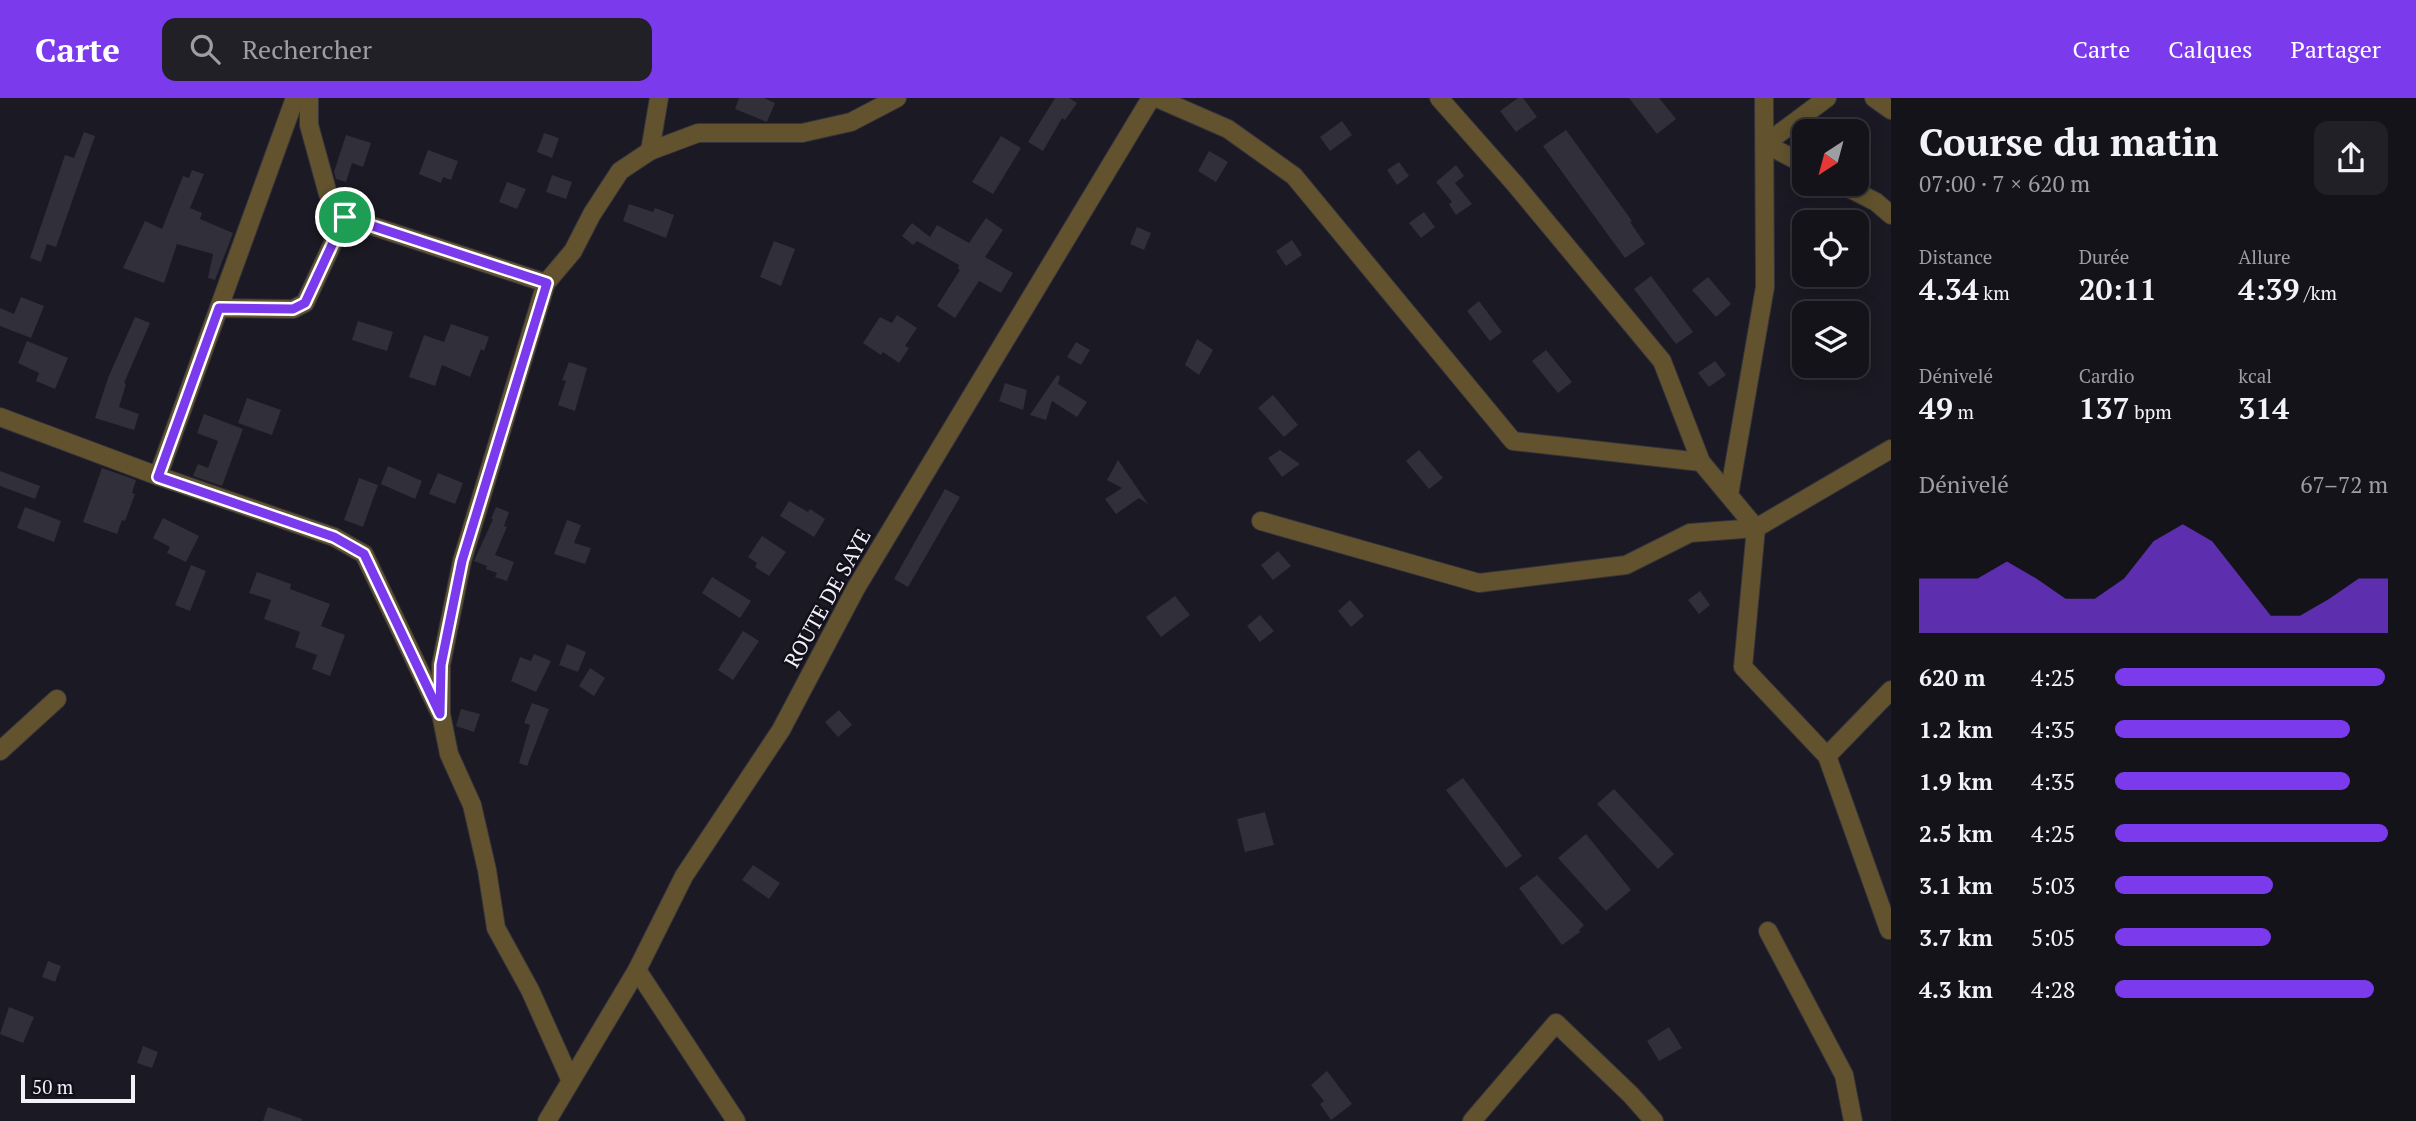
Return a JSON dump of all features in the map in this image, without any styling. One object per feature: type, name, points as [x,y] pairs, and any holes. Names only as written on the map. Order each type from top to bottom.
[{"type":"street","points":[[158,477],[295,98]]},
{"type":"street","points":[[309,98],[309,125],[328,194],[345,217],[547,283]]},
{"type":"street","points":[[650,151],[659,98]]},
{"type":"street","points":[[440,714],[441,665],[462,561],[547,283],[573,251],[592,214],[620,171],[650,151],[698,133],[802,133],[851,122],[897,98]]},
{"type":"street","name":"ROUTE DE SAYE","points":[[547,1121],[637,970],[684,876],[781,730],[856,588],[1151,98]]},
{"type":"street","points":[[1157,98],[1228,129],[1293,176],[1513,441],[1701,462]]},
{"type":"street","points":[[1439,98],[1515,184],[1662,361],[1701,462],[1756,528],[1743,667],[1827,756],[1890,931]]},
{"type":"street","points":[[1729,495],[1765,287],[1764,98]]},
{"type":"street","points":[[1765,144],[1827,98]]},
{"type":"street","points":[[1874,98],[1891,110]]},
{"type":"street","points":[[1765,144],[1792,158]]},
{"type":"street","points":[[1864,196],[1891,215]]},
{"type":"street","points":[[219,308],[293,309],[305,303],[345,217]]},
{"type":"street","points":[[0,417],[158,477],[334,537],[364,554],[440,714],[449,754],[471,804],[487,870],[496,928],[530,990],[570,1079]]},
{"type":"street","points":[[1261,521],[1479,583],[1626,565],[1690,533],[1756,528],[1891,449]]},
{"type":"street","points":[[1827,756],[1891,690]]},
{"type":"street","points":[[0,751],[57,699]]},
{"type":"street","points":[[1768,931],[1844,1075],[1853,1121]]},
{"type":"street","points":[[637,970],[736,1121]]},
{"type":"street","points":[[1472,1121],[1556,1023],[1654,1121]]},
{"type":"building","points":[[739,98],[764,98],[775,103],[767,122],[735,109]]},
{"type":"building","points":[[1055,98],[1069,98],[1077,103],[1065,120],[1062,118],[1043,151],[1028,142]]},
{"type":"building","points":[[1518,98],[1523,98],[1537,117],[1516,132],[1500,111]]},
{"type":"building","points":[[1629,98],[1659,98],[1676,119],[1657,134]]},
{"type":"building","points":[[1342,121],[1352,135],[1330,151],[1320,137]]},
{"type":"building","points":[[1566,130],[1632,221],[1630,222],[1645,244],[1625,258],[1543,146]]},
{"type":"building","points":[[84,132],[95,136],[56,247],[47,244],[41,262],[30,258],[65,155],[74,158]]},
{"type":"building","points":[[544,133],[559,138],[552,158],[537,152]]},
{"type":"building","points":[[346,135],[371,143],[363,167],[352,163],[346,182],[336,179],[334,172]]},
{"type":"building","points":[[1001,136],[1021,148],[993,194],[972,182]]},
{"type":"building","points":[[428,150],[458,161],[451,180],[443,177],[441,183],[419,174]]},
{"type":"building","points":[[1209,151],[1228,162],[1216,182],[1198,171]]},
{"type":"building","points":[[1399,162],[1409,176],[1397,185],[1387,170]]},
{"type":"building","points":[[1456,165],[1464,176],[1455,183],[1472,204],[1456,215],[1449,204],[1452,202],[1436,182]]},
{"type":"building","points":[[192,170],[204,174],[190,208],[202,213],[200,219],[233,233],[215,280],[208,278],[213,254],[177,244],[164,283],[123,268],[145,221],[162,229],[183,176],[189,178]]},
{"type":"building","points":[[552,175],[572,182],[566,199],[546,192]]},
{"type":"building","points":[[507,182],[526,189],[517,209],[499,202]]},
{"type":"building","points":[[629,204],[653,212],[655,208],[674,215],[666,238],[623,221]]},
{"type":"building","points":[[1424,212],[1435,227],[1421,238],[1409,223]]},
{"type":"building","points":[[986,218],[1003,230],[985,257],[1013,273],[1001,293],[979,281],[955,318],[937,306],[960,270],[959,265],[917,241],[913,245],[902,236],[912,223],[930,237],[937,225],[969,243]]},
{"type":"building","points":[[1137,227],[1151,233],[1144,250],[1130,244]]},
{"type":"building","points":[[1292,240],[1302,255],[1286,266],[1276,251]]},
{"type":"building","points":[[774,241],[795,249],[781,286],[760,277]]},
{"type":"building","points":[[1651,276],[1693,332],[1676,344],[1634,289]]},
{"type":"building","points":[[1708,277],[1731,304],[1716,317],[1692,290]]},
{"type":"building","points":[[21,297],[44,306],[31,338],[0,326],[0,308],[14,314]]},
{"type":"building","points":[[1479,301],[1502,332],[1490,341],[1467,311]]},
{"type":"building","points":[[897,315],[917,328],[905,346],[909,348],[899,363],[863,343],[880,317],[892,323]]},
{"type":"building","points":[[135,317],[150,323],[124,383],[126,384],[119,407],[139,414],[134,430],[95,418],[108,378]]},
{"type":"building","points":[[358,321],[393,332],[387,351],[352,340]]},
{"type":"building","points":[[451,324],[489,337],[470,377],[442,365],[435,386],[409,377],[424,335],[444,342]]},
{"type":"building","points":[[1197,339],[1213,350],[1199,375],[1185,365]]},
{"type":"building","points":[[27,341],[68,358],[55,389],[36,381],[39,373],[18,363]]},
{"type":"building","points":[[1076,342],[1090,350],[1081,365],[1067,357]]},
{"type":"building","points":[[1546,350],[1572,382],[1558,393],[1532,361]]},
{"type":"building","points":[[1715,361],[1726,375],[1709,387],[1698,373]]},
{"type":"building","points":[[569,362],[587,368],[575,411],[558,405],[566,381],[562,380]]},
{"type":"building","points":[[1057,375],[1060,377],[1058,384],[1087,402],[1077,417],[1052,401],[1046,420],[1030,415]]},
{"type":"building","points":[[1005,383],[1027,390],[1023,410],[999,401]]},
{"type":"building","points":[[1273,395],[1298,425],[1284,437],[1258,408]]},
{"type":"building","points":[[247,398],[281,410],[272,435],[238,423]]},
{"type":"building","points":[[204,414],[243,429],[222,486],[193,476],[198,464],[208,468],[218,441],[197,433]]},
{"type":"building","points":[[1280,450],[1300,464],[1282,477],[1268,458]]},
{"type":"building","points":[[1419,450],[1443,478],[1429,489],[1406,461]]},
{"type":"building","points":[[1118,460],[1148,504],[1139,498],[1116,514],[1105,499],[1122,488],[1107,480]]},
{"type":"building","points":[[388,466],[422,481],[415,499],[381,484]]},
{"type":"building","points":[[102,468],[136,480],[132,493],[135,494],[117,534],[83,522]]},
{"type":"building","points":[[0,471],[40,486],[35,499],[0,486]]},
{"type":"building","points":[[438,473],[463,483],[455,504],[429,494]]},
{"type":"building","points":[[359,478],[378,485],[363,527],[344,520]]},
{"type":"building","points":[[945,489],[960,497],[908,587],[894,579]]},
{"type":"building","points":[[789,501],[808,512],[810,509],[825,519],[814,537],[780,516]]},
{"type":"building","points":[[25,507],[61,521],[54,542],[17,528]]},
{"type":"building","points":[[496,507],[509,512],[504,526],[507,527],[495,555],[514,562],[507,581],[495,577],[497,573],[474,561]]},
{"type":"building","points":[[163,518],[199,536],[186,562],[167,553],[170,547],[153,538]]},
{"type":"building","points":[[567,520],[581,525],[574,543],[591,548],[585,564],[554,554]]},
{"type":"building","points":[[762,536],[786,552],[769,576],[755,567],[757,563],[748,557]]},
{"type":"building","points":[[1278,551],[1291,566],[1273,580],[1261,565]]},
{"type":"building","points":[[191,565],[206,571],[190,611],[175,605]]},
{"type":"building","points":[[257,572],[291,584],[290,589],[330,604],[321,626],[345,635],[330,676],[312,669],[317,655],[295,647],[300,632],[264,619],[271,600],[249,593]]},
{"type":"building","points":[[712,577],[751,601],[740,618],[702,593]]},
{"type":"building","points":[[1700,591],[1710,605],[1699,614],[1688,600]]},
{"type":"building","points":[[1175,596],[1190,615],[1161,637],[1146,617]]},
{"type":"building","points":[[1350,600],[1364,616],[1351,627],[1338,611]]},
{"type":"building","points":[[1260,615],[1274,631],[1260,642],[1247,626]]},
{"type":"building","points":[[743,631],[759,641],[733,680],[718,670]]},
{"type":"building","points":[[567,644],[586,652],[578,672],[559,665]]},
{"type":"building","points":[[534,654],[551,661],[536,692],[511,681],[520,657],[531,661]]},
{"type":"building","points":[[590,668],[605,678],[594,696],[579,686]]},
{"type":"building","points":[[532,703],[549,709],[527,766],[519,763],[530,725],[524,723]]},
{"type":"building","points":[[461,709],[480,714],[474,732],[456,726]]},
{"type":"building","points":[[839,710],[852,725],[838,737],[825,722]]},
{"type":"building","points":[[1463,778],[1522,856],[1506,868],[1446,790]]},
{"type":"building","points":[[1614,789],[1674,854],[1658,869],[1597,804]]},
{"type":"building","points":[[1265,812],[1274,845],[1245,852],[1237,819]]},
{"type":"building","points":[[1586,834],[1631,890],[1606,911],[1558,858]]},
{"type":"building","points":[[753,865],[780,883],[769,899],[742,880]]},
{"type":"building","points":[[1537,875],[1584,925],[1580,932],[1562,945],[1519,888]]},
{"type":"building","points":[[48,961],[61,966],[55,982],[42,977]]},
{"type":"building","points":[[9,1007],[34,1017],[23,1043],[0,1034]]},
{"type":"building","points":[[1669,1027],[1682,1048],[1659,1061],[1647,1041]]},
{"type":"building","points":[[143,1046],[158,1052],[152,1068],[137,1063]]},
{"type":"building","points":[[1327,1071],[1352,1104],[1331,1120],[1320,1104],[1324,1101],[1311,1085]]},
{"type":"building","points":[[268,1107],[302,1119],[302,1121],[263,1121]]},
{"type":"route","points":[[345,217],[547,283],[462,561],[441,665],[440,714],[364,554],[334,537],[158,477],[219,308],[293,309],[305,303],[345,217]]}]
